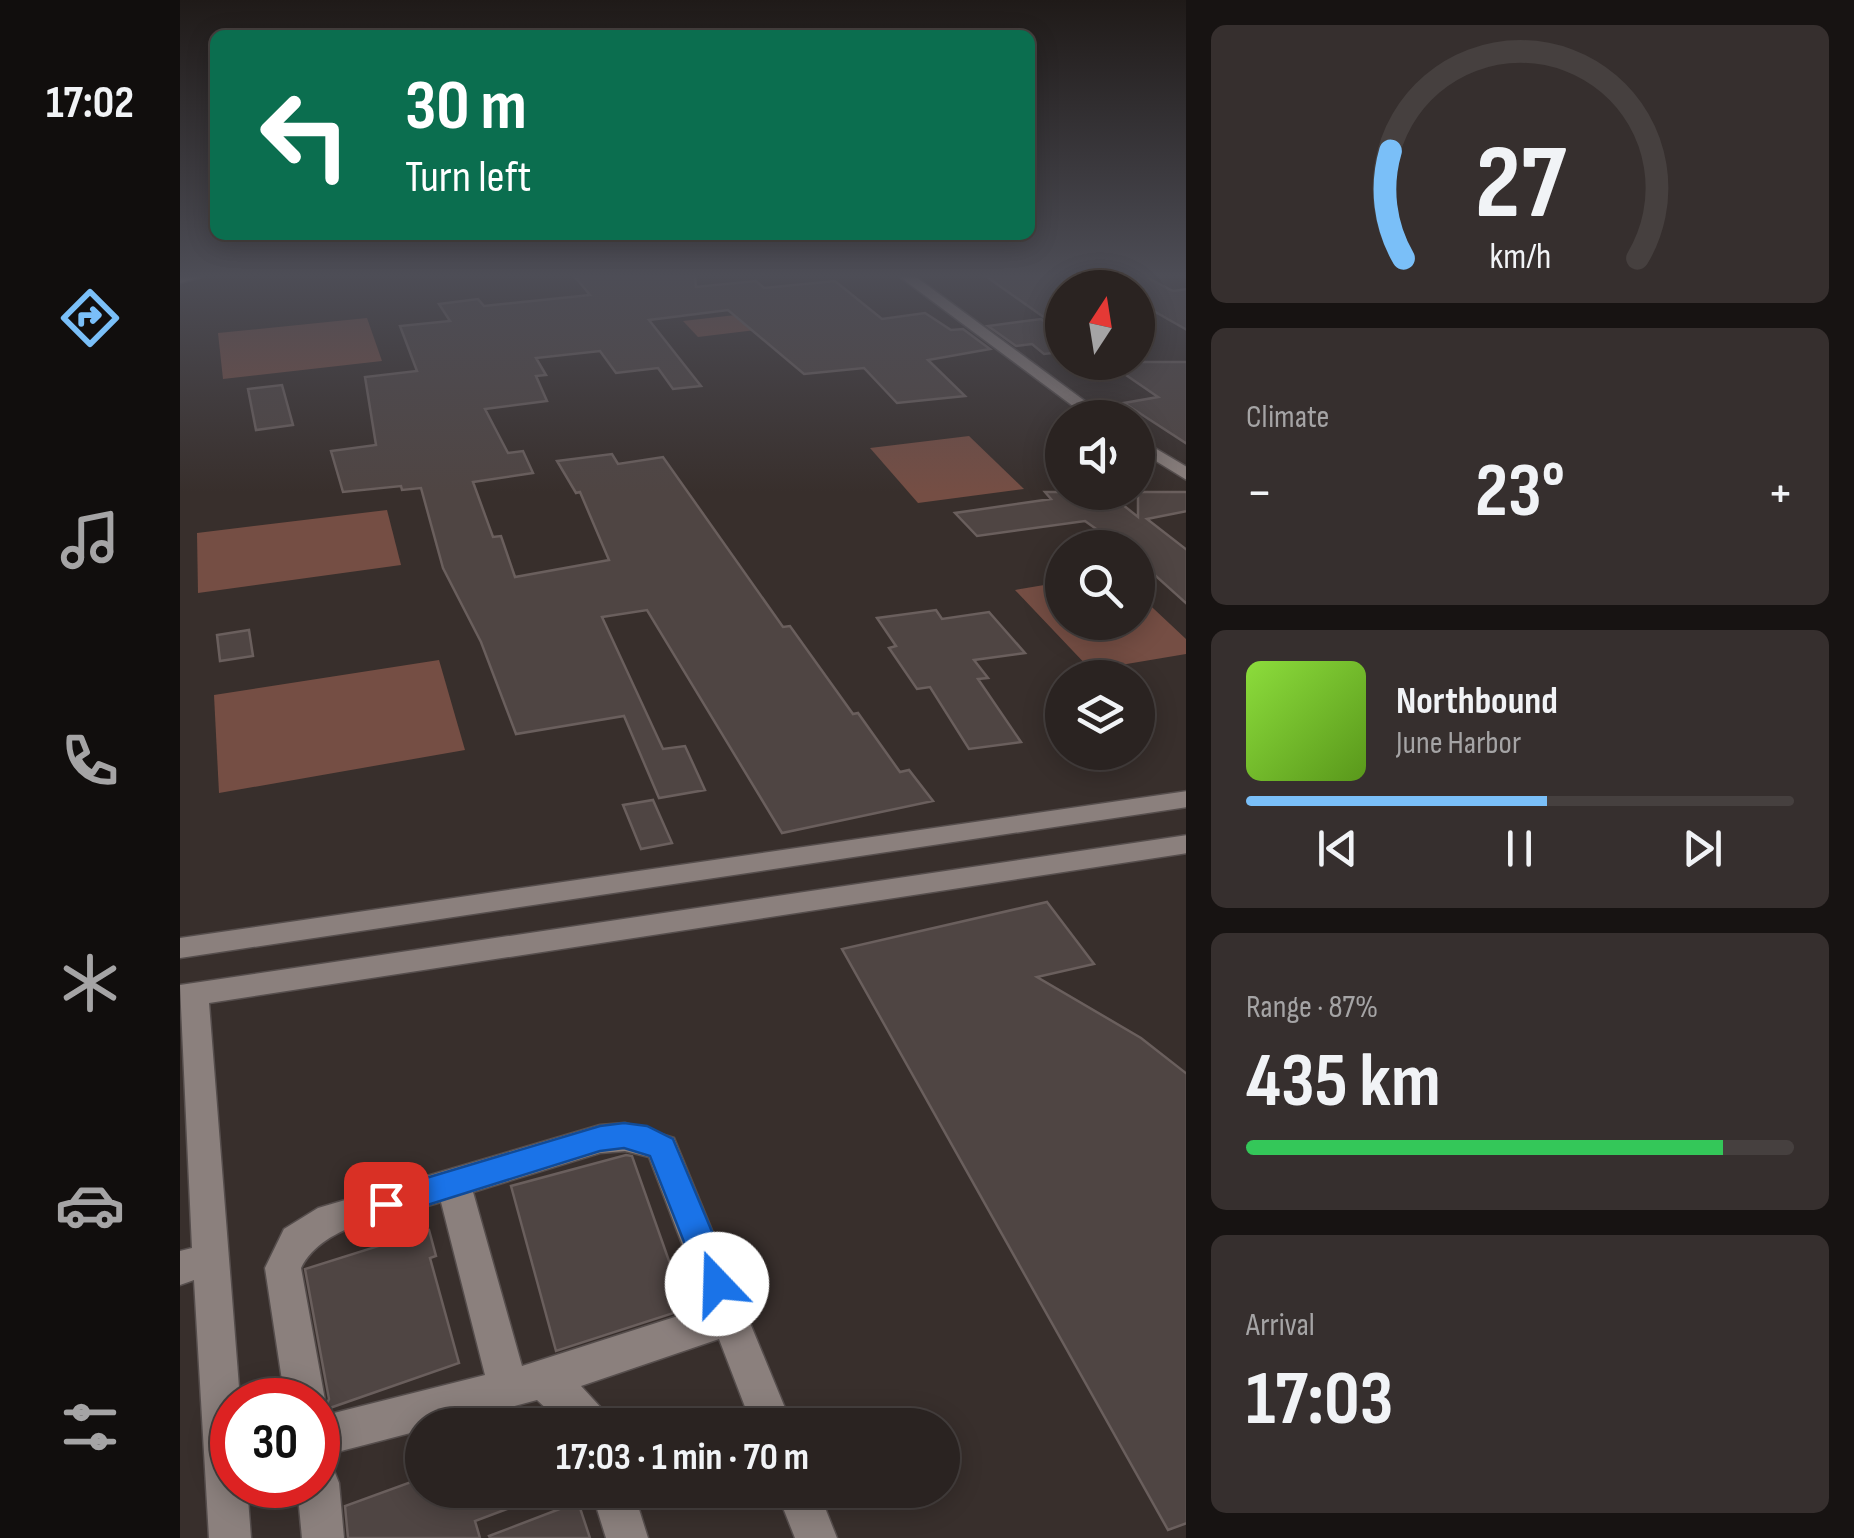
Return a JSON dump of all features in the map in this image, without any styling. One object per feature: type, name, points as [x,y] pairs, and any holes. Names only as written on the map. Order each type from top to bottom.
[{"type":"street","points":[[1006,349],[1075,400]]},
{"type":"street","points":[[1155,453],[1186,474]]},
{"type":"street","points":[[180,948],[1186,798]]},
{"type":"street","points":[[230,1538],[196,1264],[187,995],[1186,844]]},
{"type":"street","points":[[301,1378],[283,1268],[297,1240],[318,1224],[600,1138],[624,1135],[647,1138],[662,1148],[765,1408]]},
{"type":"street","points":[[454,1184],[525,1384],[576,1408]]},
{"type":"street","points":[[340,1431],[525,1384],[730,1317]]},
{"type":"street","points":[[320,1508],[323,1538]]},
{"type":"street","points":[[618,1508],[628,1538]]},
{"type":"street","points":[[804,1508],[816,1538]]},
{"type":"shaded area","points":[[220,349],[378,349],[382,361],[223,379]]},
{"type":"shaded area","points":[[969,436],[1024,489],[918,503],[870,448]]},
{"type":"shaded area","points":[[387,510],[401,565],[198,593],[197,533]]},
{"type":"shaded area","points":[[1045,585],[1045,622],[1015,590]]},
{"type":"shaded area","points":[[1155,610],[1186,639],[1186,654],[1150,660],[1082,660],[1062,640],[1155,640]]},
{"type":"shaded area","points":[[439,660],[465,750],[219,793],[214,695]]},
{"type":"building","points":[[409,349],[672,349],[701,386],[673,389],[658,368],[616,373],[600,351],[536,358],[546,375],[536,376],[547,401],[485,409],[508,453],[523,451],[533,473],[473,482],[493,537],[501,536],[515,577],[609,560],[580,492],[576,493],[557,461],[612,454],[618,464],[663,457],[783,627],[790,626],[900,772],[909,770],[933,801],[782,833],[647,610],[602,617],[663,749],[685,746],[705,790],[659,798],[624,716],[516,734],[481,642],[443,568],[421,488],[402,490],[401,486],[343,492],[331,451],[376,445],[365,377],[417,371]]},
{"type":"building","points":[[774,349],[990,349],[928,360],[965,396],[897,403],[864,368],[804,374]]},
{"type":"building","points":[[1155,362],[1186,362],[1186,443],[1155,423],[1155,400],[1141,400],[1158,397],[1133,380],[1155,380]]},
{"type":"building","points":[[282,385],[293,425],[256,430],[248,389]]},
{"type":"building","points":[[1155,492],[1186,492],[1186,511],[1147,519],[1186,549],[1186,603],[1155,575],[1155,530],[1098,530],[1085,521],[977,536],[955,513],[1045,500],[1045,510],[1129,510],[1138,517],[1138,510],[1155,510]]},
{"type":"building","points":[[936,610],[942,619],[989,612],[1025,653],[974,660],[988,678],[978,679],[1021,742],[969,749],[930,687],[917,689],[889,648],[896,646],[877,618]]},
{"type":"building","points":[[249,630],[253,656],[220,661],[217,635]]},
{"type":"building","points":[[653,800],[672,843],[641,849],[623,805]]},
{"type":"building","points":[[1047,902],[1094,964],[1037,977],[1141,1038],[1186,1073],[1186,1523],[1168,1530],[842,949]]},
{"type":"building","points":[[632,1156],[686,1309],[556,1351],[511,1186]]},
{"type":"building","points":[[429,1230],[436,1256],[430,1258],[459,1363],[340,1404],[340,1378],[325,1378],[305,1269]]},
{"type":"building","points":[[405,1484],[405,1508],[510,1508],[475,1521],[480,1538],[348,1538],[345,1506]]},
{"type":"building","points":[[562,1508],[580,1508],[590,1538],[490,1538]]},
{"type":"route","points":[[386,1204],[600,1138],[647,1138],[662,1148],[717,1284]]}]
